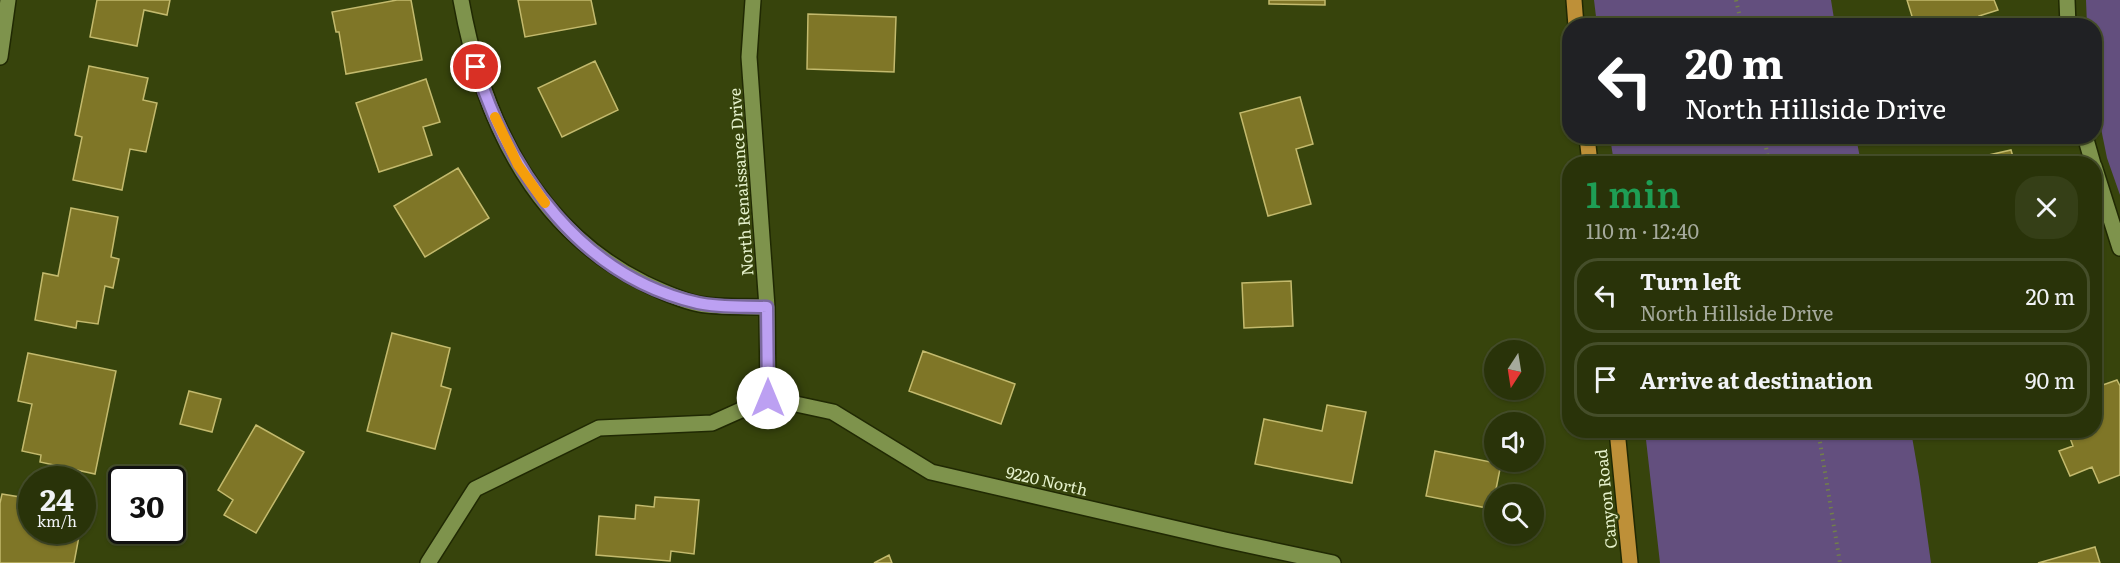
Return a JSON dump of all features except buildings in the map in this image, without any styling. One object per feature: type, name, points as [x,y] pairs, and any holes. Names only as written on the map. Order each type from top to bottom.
[{"type":"main road","points":[[1574,0],[1575,18]]},
{"type":"main road","name":"Canyon Road","points":[[1618,438],[1630,563]]},
{"type":"street","points":[[0,57],[8,0]]},
{"type":"street","points":[[461,0],[470,46],[483,88],[518,165],[538,194],[588,249],[619,270],[648,285],[699,304],[767,307]]},
{"type":"street","name":"North Renaissance Drive","points":[[753,0],[749,57],[767,307],[768,398]]},
{"type":"street","points":[[2067,0],[2068,18]]},
{"type":"street","points":[[2102,191],[2120,248]]},
{"type":"street","points":[[429,563],[475,489],[599,428],[712,423],[768,398]]},
{"type":"street","name":"9220 North","points":[[768,398],[833,412],[931,471],[1333,563]]},
{"type":"path","points":[[1737,0],[1740,18]]},
{"type":"path","points":[[1819,438],[1840,563]]},
{"type":"shaded area","points":[[1594,0],[1831,0],[1834,18],[1596,18]]},
{"type":"shaded area","points":[[2086,0],[2120,0],[2120,195],[2107,158],[2102,133],[2102,18],[2087,18]]},
{"type":"shaded area","points":[[1611,144],[1857,144],[1860,156],[1613,156]]},
{"type":"shaded area","points":[[1646,438],[1912,438],[1931,563],[1660,563]]},
{"type":"slow traffic","points":[[495,117],[518,165],[545,203]]},
{"type":"route","points":[[476,67],[499,126],[518,165],[538,194],[588,249],[619,270],[658,290],[699,304],[767,307],[768,398]]}]
